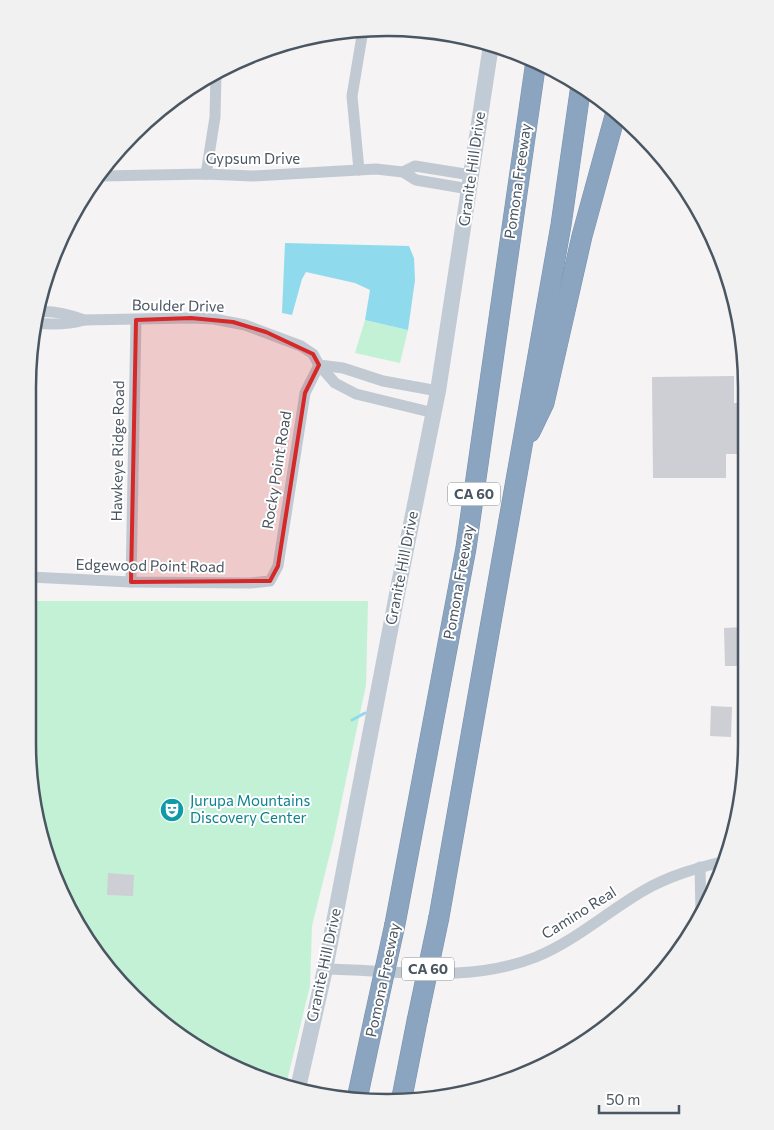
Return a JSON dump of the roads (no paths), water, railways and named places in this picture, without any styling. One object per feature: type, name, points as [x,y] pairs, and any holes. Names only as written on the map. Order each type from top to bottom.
[{"type":"highway","name":"Pomona Freeway","points":[[358,1093],[395,924],[466,548],[535,69]]},
{"type":"highway","name":"CA 60","points":[[403,1093],[439,917],[561,225],[580,94]]},
{"type":"highway","points":[[520,452],[544,403],[582,236],[614,120]]},
{"type":"street","points":[[359,170],[352,96],[362,37]]},
{"type":"street","name":"Granite Hill Drive","points":[[299,1083],[325,969],[434,413],[490,52]]},
{"type":"street","points":[[206,174],[215,117],[216,81]]},
{"type":"street","name":"Gypsum Drive","points":[[107,176],[206,174],[252,176],[376,169],[403,172],[416,166],[470,182]]},
{"type":"street","name":"Boulder Drive","points":[[45,311],[67,314],[84,320]]},
{"type":"street","name":"Boulder Drive","points":[[42,324],[72,324],[84,320],[191,318],[233,322],[266,332],[301,346],[313,354],[319,365],[335,382],[356,394],[434,413]]},
{"type":"street","name":"Hawkeye Ridge Road","points":[[131,582],[136,320]]},
{"type":"street","points":[[319,365],[343,368],[383,381],[438,391]]},
{"type":"street","name":"Rocky Point Road","points":[[270,581],[278,566],[305,393],[319,365]]},
{"type":"street","points":[[350,390],[357,374]]},
{"type":"street","name":"Edgewood Point Road","points":[[36,577],[131,582],[250,583],[270,581]]},
{"type":"street","name":"Camino Real","points":[[325,969],[457,974],[482,972],[508,966],[536,957],[571,940],[643,891],[669,878],[716,863]]},
{"type":"street","points":[[700,867],[701,900]]},
{"type":"water","points":[[285,243],[409,246],[414,258],[415,280],[408,330],[365,320],[370,290],[355,283],[306,272],[302,279],[292,315],[282,313]]},
{"type":"waterway","points":[[352,720],[365,713]]},
{"type":"place","name":"Jurupa Mountains Discovery Center","points":[[172,810]]}]
